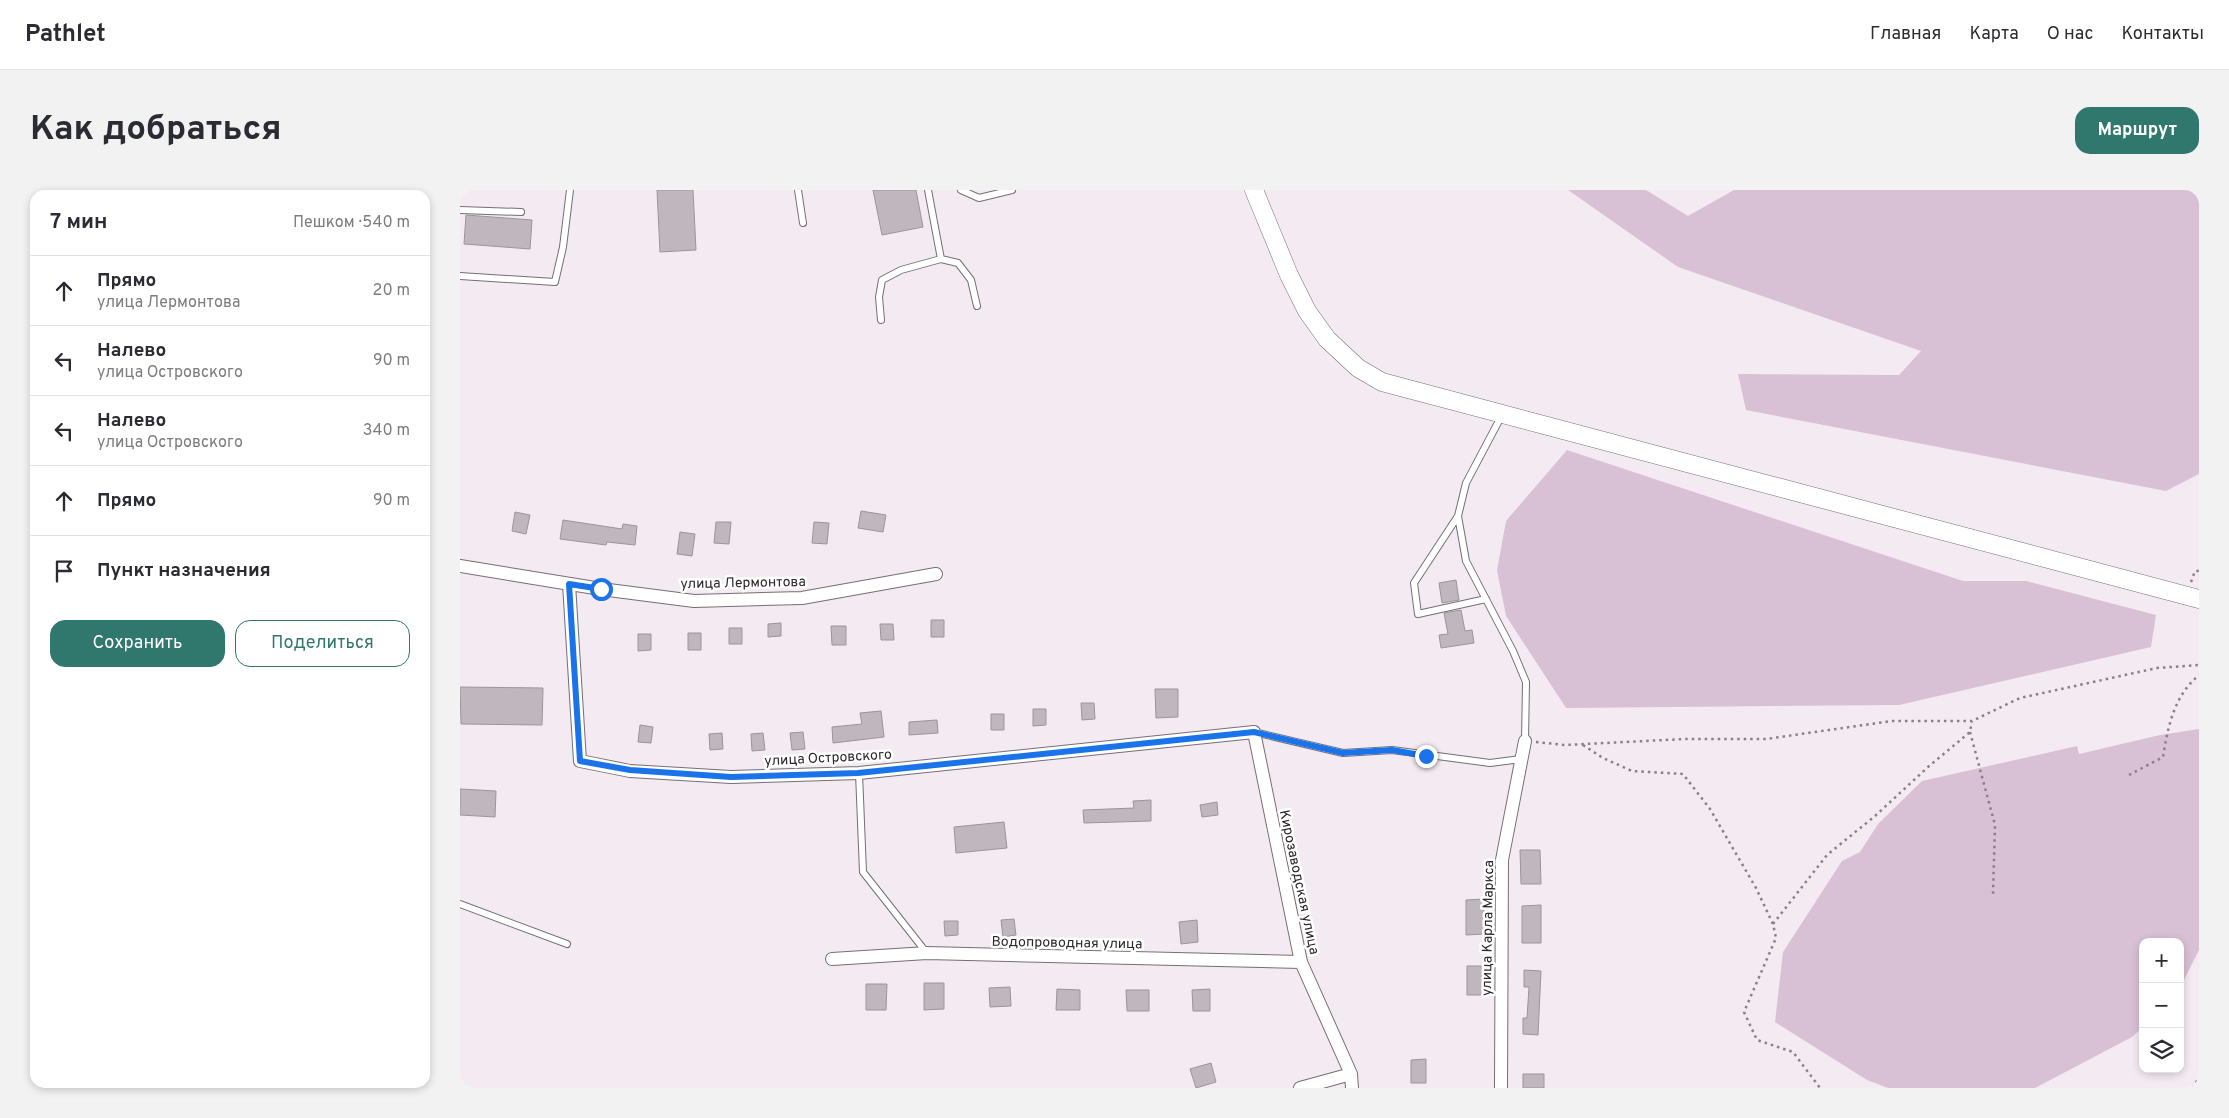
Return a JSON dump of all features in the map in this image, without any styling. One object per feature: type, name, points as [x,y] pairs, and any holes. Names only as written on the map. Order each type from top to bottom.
[{"type":"main road","points":[[1254,190],[1289,275],[1307,311],[1327,339],[1358,368],[1382,382],[2199,599]]},
{"type":"street","name":"улица Лермонтова","points":[[460,566],[569,584],[694,601],[802,598],[936,574]]},
{"type":"street","name":"улица Островского","points":[[569,584],[580,761],[630,770],[731,777],[858,773],[1254,732]]},
{"type":"street","name":"Кирозаводская улица","points":[[1254,732],[1301,962],[1351,1074],[1352,1088]]},
{"type":"street","name":"улица Карла Маркса","points":[[1500,1088],[1502,860],[1525,741]]},
{"type":"street","name":"Водопроводная улица","points":[[832,959],[926,953],[1301,962]]},
{"type":"street","points":[[1300,1088],[1351,1074]]},
{"type":"lane","points":[[460,276],[555,282],[563,247],[570,190]]},
{"type":"lane","points":[[798,190],[803,223]]},
{"type":"lane","points":[[928,190],[942,259]]},
{"type":"lane","points":[[961,190],[978,198],[1012,190]]},
{"type":"lane","points":[[460,210],[520,212]]},
{"type":"lane","points":[[880,320],[879,297],[882,280],[901,270],[942,259],[958,263],[971,280],[977,306]]},
{"type":"lane","points":[[1486,599],[1418,614],[1414,582],[1458,516],[1466,483],[1503,414]]},
{"type":"lane","points":[[1458,516],[1466,561],[1526,682],[1525,741]]},
{"type":"lane","points":[[1254,732],[1343,753],[1392,750],[1490,763],[1521,759]]},
{"type":"lane","points":[[858,773],[863,872],[926,953]]},
{"type":"lane","points":[[460,904],[567,944]]},
{"type":"path","points":[[1525,741],[1565,745],[1685,739],[1766,738],[1892,722],[1972,721],[2020,698],[2157,668],[2199,666]]},
{"type":"path","points":[[2129,775],[2163,757],[2168,724],[2175,704],[2199,675]]},
{"type":"path","points":[[1972,721],[1970,732],[1995,824],[1993,894]]},
{"type":"path","points":[[1773,924],[1800,887],[1827,855],[1875,816],[1928,767],[1970,732]]},
{"type":"path","points":[[1582,744],[1603,758],[1632,771],[1683,774],[1710,809],[1756,888],[1773,924],[1776,938],[1744,1012],[1757,1040],[1793,1052],[1820,1088]]},
{"type":"path","points":[[2192,1088],[2199,1078]]},
{"type":"path","points":[[2192,1088],[2199,1086]]},
{"type":"shaded area","points":[[1568,190],[1646,190],[1688,216],[1734,190],[2199,190],[2199,474],[2166,491],[1746,410],[1738,374],[1899,375],[1921,351],[1678,267]]},
{"type":"shaded area","points":[[1567,450],[1963,581],[2026,581],[2156,615],[2151,647],[1899,705],[1566,708],[1506,616],[1497,570],[1506,521]]},
{"type":"shaded area","points":[[2199,729],[2199,950],[2184,980],[2184,938],[2139,938],[2139,1031],[2132,1037],[2035,1088],[1888,1088],[1867,1080],[1775,1022],[1783,952],[1842,861],[1860,852],[1878,824],[1922,781],[2077,746],[2079,754],[2160,735]]},
{"type":"building","points":[[657,190],[693,190],[696,250],[660,252]]},
{"type":"building","points":[[873,190],[916,190],[923,227],[882,235]]},
{"type":"building","points":[[466,215],[532,220],[530,249],[464,244]]},
{"type":"building","points":[[861,511],[886,515],[883,532],[858,528]]},
{"type":"building","points":[[515,512],[530,515],[526,534],[512,531]]},
{"type":"building","points":[[563,520],[622,529],[623,524],[637,526],[635,545],[607,542],[606,545],[560,539]]},
{"type":"building","points":[[716,522],[731,522],[729,544],[714,543]]},
{"type":"building","points":[[814,522],[829,523],[827,544],[812,543]]},
{"type":"building","points":[[680,532],[695,534],[692,556],[677,554]]},
{"type":"building","points":[[1456,580],[1459,600],[1442,603],[1439,583]]},
{"type":"building","points":[[1461,610],[1465,631],[1472,630],[1474,643],[1441,648],[1439,635],[1448,634],[1444,613]]},
{"type":"building","points":[[931,620],[944,620],[944,637],[931,637]]},
{"type":"building","points":[[781,623],[781,636],[768,637],[768,624]]},
{"type":"building","points":[[880,624],[893,624],[894,640],[881,640]]},
{"type":"building","points":[[831,626],[846,626],[846,645],[832,645]]},
{"type":"building","points":[[729,628],[742,628],[742,644],[729,644]]},
{"type":"building","points":[[688,633],[701,633],[701,650],[688,650]]},
{"type":"building","points":[[638,634],[651,634],[651,650],[638,651]]},
{"type":"building","points":[[460,687],[543,688],[542,725],[461,724]]},
{"type":"building","points":[[1155,689],[1178,689],[1178,717],[1156,718]]},
{"type":"building","points":[[1081,703],[1094,703],[1095,719],[1082,720]]},
{"type":"building","points":[[1033,709],[1046,709],[1046,725],[1033,726]]},
{"type":"building","points":[[881,711],[884,737],[833,743],[832,727],[862,724],[860,713]]},
{"type":"building","points":[[991,714],[1004,714],[1004,730],[991,730]]},
{"type":"building","points":[[937,720],[938,733],[909,735],[909,722]]},
{"type":"building","points":[[640,725],[653,727],[651,743],[638,742]]},
{"type":"building","points":[[803,732],[805,749],[792,750],[790,733]]},
{"type":"building","points":[[722,733],[723,749],[710,750],[709,734]]},
{"type":"building","points":[[763,733],[765,750],[752,751],[751,734]]},
{"type":"building","points":[[460,789],[496,791],[495,817],[460,815]]},
{"type":"building","points":[[1151,800],[1151,821],[1084,823],[1083,810],[1134,808],[1133,801]]},
{"type":"building","points":[[1217,802],[1218,815],[1202,817],[1200,805]]},
{"type":"building","points":[[1004,822],[1007,848],[956,853],[954,827]]},
{"type":"building","points":[[1520,850],[1540,850],[1541,884],[1521,884]]},
{"type":"building","points":[[1484,899],[1484,934],[1466,935],[1466,900]]},
{"type":"building","points":[[1541,905],[1541,943],[1522,943],[1522,906]]},
{"type":"building","points":[[1014,919],[1016,935],[1003,937],[1001,920]]},
{"type":"building","points":[[1197,920],[1198,942],[1181,944],[1179,922]]},
{"type":"building","points":[[944,921],[958,921],[958,935],[945,936]]},
{"type":"building","points":[[1467,966],[1484,966],[1484,995],[1467,995]]},
{"type":"building","points":[[1524,970],[1541,971],[1538,1035],[1523,1034],[1523,1018],[1527,1018],[1529,987],[1524,987]]},
{"type":"building","points":[[924,983],[944,983],[944,1009],[924,1010]]},
{"type":"building","points":[[866,984],[887,984],[886,1010],[866,1010]]},
{"type":"building","points":[[1010,987],[1011,1006],[990,1007],[989,988]]},
{"type":"building","points":[[1057,989],[1080,990],[1080,1010],[1056,1010]]},
{"type":"building","points":[[1210,989],[1210,1011],[1193,1011],[1192,990]]},
{"type":"building","points":[[1126,990],[1149,990],[1149,1011],[1127,1011]]},
{"type":"building","points":[[1426,1059],[1426,1083],[1411,1083],[1411,1060]]},
{"type":"building","points":[[1211,1063],[1216,1082],[1196,1088],[1190,1069]]},
{"type":"building","points":[[1523,1074],[1544,1074],[1544,1088],[1523,1088]]},
{"type":"route","points":[[601,589],[569,584],[580,761],[630,770],[731,777],[858,773],[1254,732],[1343,753],[1392,750],[1426,756]]}]
